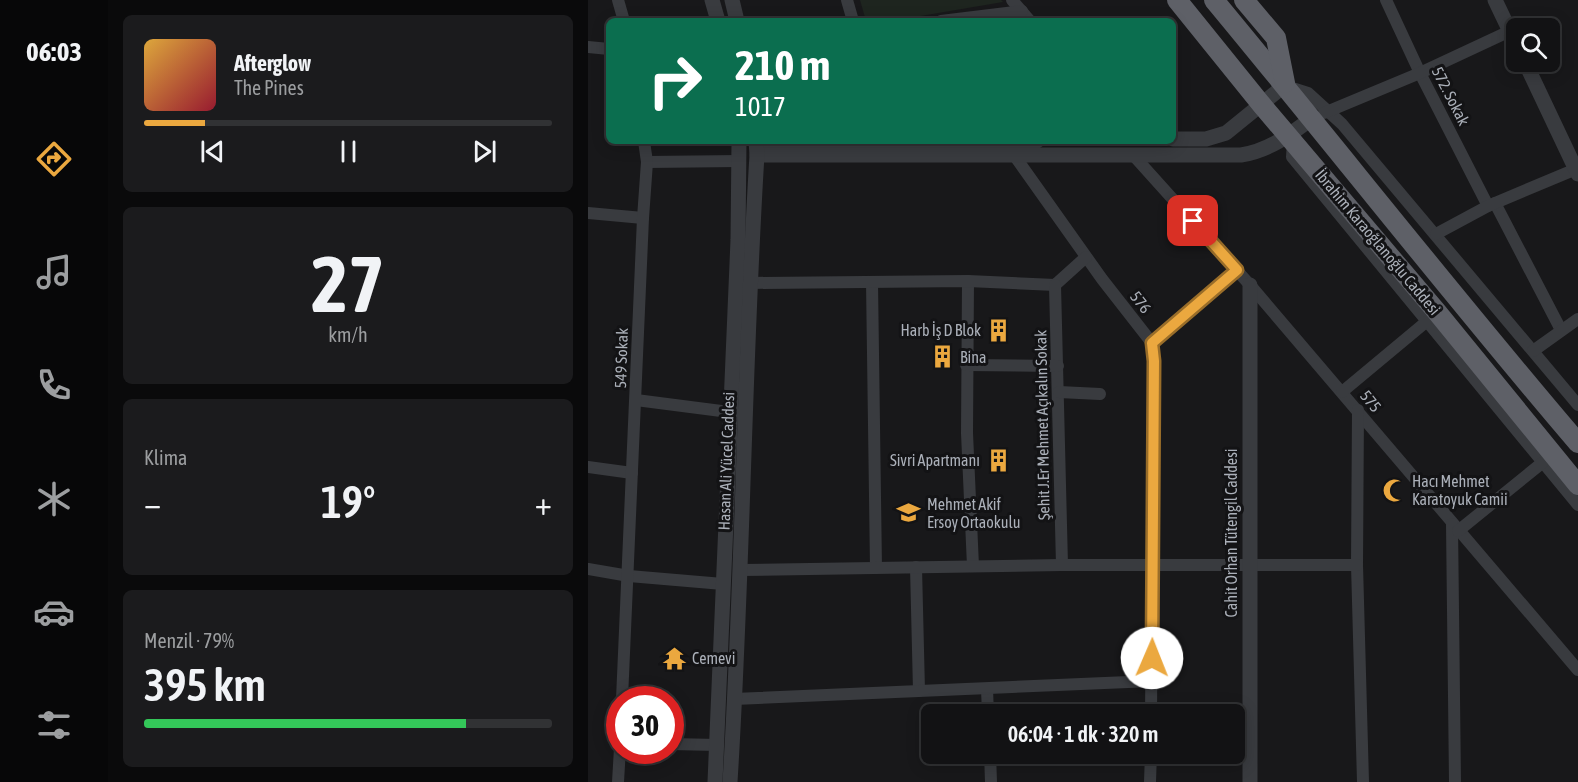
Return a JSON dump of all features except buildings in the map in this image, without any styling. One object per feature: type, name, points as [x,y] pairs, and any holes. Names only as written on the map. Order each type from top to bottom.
[{"type":"highway","name":"İbrahim Karaoğlanoğlu Caddesi","points":[[1177,0],[1578,485]]},
{"type":"highway","name":"İbrahim Karaoğlanoğlu Caddesi","points":[[1214,0],[1285,85],[1321,114],[1409,242],[1578,443]]},
{"type":"highway","points":[[1244,0],[1276,38],[1285,85]]},
{"type":"street","points":[[618,0],[623,18]]},
{"type":"street","points":[[712,0],[717,18]]},
{"type":"street","points":[[732,0],[736,18]]},
{"type":"street","points":[[847,0],[852,18]]},
{"type":"street","points":[[1012,0],[1026,16]]},
{"type":"street","name":"572. Sokak","points":[[1386,0],[1420,73],[1561,330]]},
{"type":"street","points":[[1495,0],[1506,23]]},
{"type":"street","points":[[992,18],[1026,16]]},
{"type":"street","points":[[756,147],[1014,155],[1241,155],[1291,139],[1321,114],[1506,41]]},
{"type":"street","points":[[588,47],[606,49]]},
{"type":"street","points":[[1436,234],[1492,204],[1577,172],[1530,72]]},
{"type":"street","points":[[1176,139],[1217,137],[1238,125],[1285,85]]},
{"type":"street","points":[[1321,114],[1436,234],[1578,405]]},
{"type":"street","points":[[1291,139],[1292,157],[1578,505]]},
{"type":"street","name":"549 Sokak","points":[[623,686],[647,162],[645,144]]},
{"type":"street","points":[[716,782],[739,144]]},
{"type":"street","points":[[756,147],[896,144]]},
{"type":"street","name":"Hasan Ali Yücel Caddesi","points":[[730,782],[741,570],[749,282],[756,147]]},
{"type":"street","name":"576","points":[[1014,155],[1086,257],[1152,343]]},
{"type":"street","name":"575","points":[[1134,156],[1237,270],[1358,410],[1455,528],[1578,670]]},
{"type":"street","points":[[647,162],[740,161]]},
{"type":"street","points":[[588,213],[643,218]]},
{"type":"street","points":[[749,282],[968,281],[1055,285],[1086,257]]},
{"type":"street","points":[[1151,704],[1154,361],[1152,343],[1237,270]]},
{"type":"street","points":[[968,281],[967,433],[973,566]]},
{"type":"street","points":[[872,282],[876,568]]},
{"type":"street","name":"Şehit J.Er Mehmet Açıkalın Sokak","points":[[1055,285],[1062,565]]},
{"type":"street","name":"Cahit Orhan Tütengil Caddesi","points":[[1250,285],[1250,782]]},
{"type":"street","points":[[1533,351],[1578,319]]},
{"type":"street","points":[[1342,393],[1426,322]]},
{"type":"street","points":[[966,365],[1058,366]]},
{"type":"street","points":[[1059,392],[1100,394]]},
{"type":"street","points":[[636,400],[729,412]]},
{"type":"street","points":[[1358,410],[1357,564],[1363,782]]},
{"type":"street","points":[[1455,782],[1455,528],[1542,463]]},
{"type":"street","points":[[588,467],[632,473]]},
{"type":"street","points":[[741,570],[1062,565],[1357,564]]},
{"type":"street","points":[[916,567],[919,691]]},
{"type":"street","points":[[588,569],[628,576],[723,584]]},
{"type":"street","points":[[734,699],[1152,681]]},
{"type":"street","points":[[987,689],[988,704]]},
{"type":"street","points":[[684,744],[718,745]]},
{"type":"street","points":[[618,782],[619,764]]},
{"type":"street","points":[[990,764],[991,782]]},
{"type":"street","points":[[1150,782],[1151,764]]},
{"type":"shaded area","points":[[860,0],[1001,0],[1003,2],[909,18],[865,18]]},
{"type":"place","name":"Harb İş D Blok","points":[[999,330]]},
{"type":"place","name":"Bina","points":[[942,357]]},
{"type":"place","name":"Sivri Apartmanı","points":[[998,460]]},
{"type":"place","name":"Hacı Mehmet Karatoyuk Camii","points":[[1394,490]]},
{"type":"place","name":"Mehmet Akif Ersoy Ortaokulu","points":[[909,513]]},
{"type":"place","name":"Cemevi","points":[[674,658]]},
{"type":"route","points":[[1152,658],[1154,361],[1152,343],[1237,270],[1193,221]]}]
